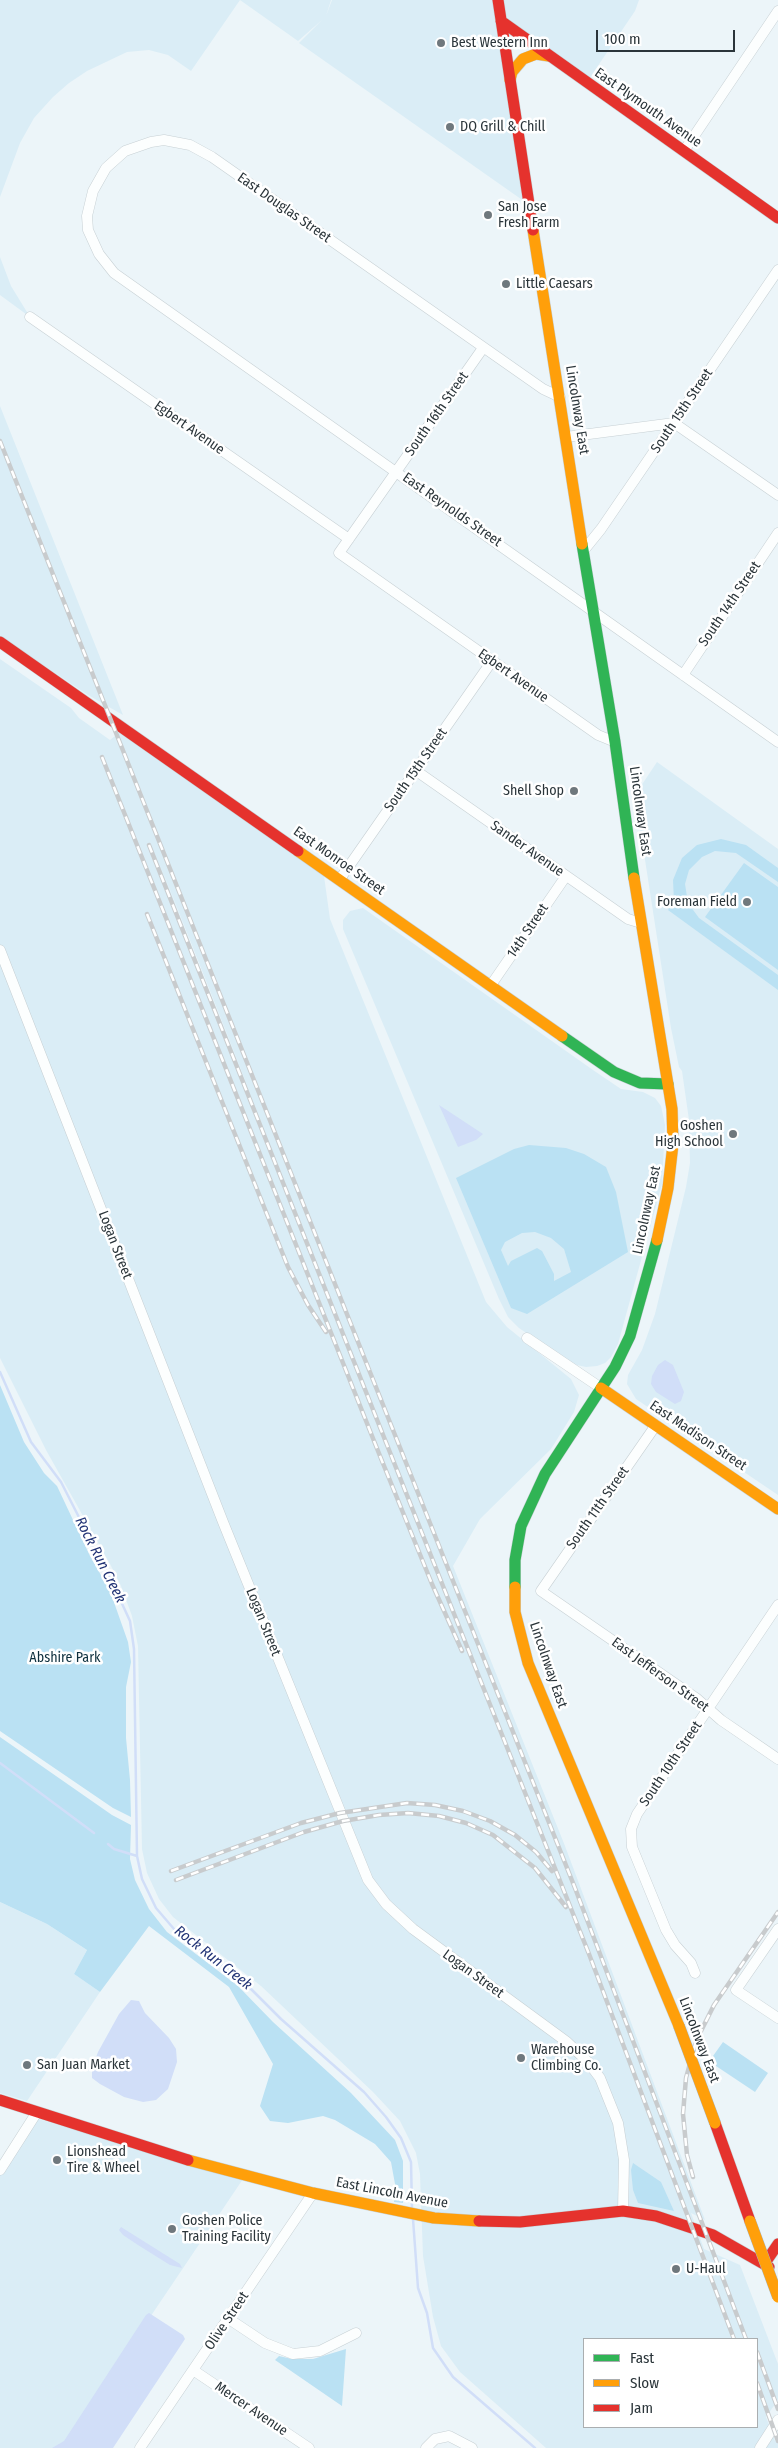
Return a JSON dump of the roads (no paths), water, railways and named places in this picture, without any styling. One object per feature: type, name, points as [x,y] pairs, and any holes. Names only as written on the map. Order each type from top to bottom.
[{"type":"main road","name":"Lincolnway East","points":[[498,0],[561,398],[592,609],[615,742],[641,923],[668,1084],[673,1144],[669,1180],[656,1242],[630,1336],[601,1388],[544,1474],[527,1510],[521,1526],[515,1560],[514,1612],[528,1663],[679,2026],[778,2297]]},
{"type":"main road","name":"East Plymouth Avenue","points":[[501,21],[778,218]]},
{"type":"main road","points":[[510,80],[512,72],[523,59],[536,54],[549,56]]},
{"type":"main road","name":"East Monroe Street","points":[[0,642],[614,1072],[640,1083],[668,1084]]},
{"type":"main road","name":"East Madison Street","points":[[601,1388],[778,1509]]},
{"type":"main road","name":"East Lincoln Avenue","points":[[0,2100],[178,2158],[391,2211],[434,2218],[492,2222],[520,2222],[622,2210],[656,2216],[722,2239],[778,2272]]},
{"type":"main road","points":[[765,2263],[778,2244]]},
{"type":"street","points":[[684,151],[778,11]]},
{"type":"street","name":"East Douglas Street","points":[[124,280],[107,265],[93,243],[88,230],[87,216],[93,191],[106,168],[125,151],[151,142],[177,141],[190,145],[212,157],[543,389],[561,398]]},
{"type":"street","name":"South 15th Street","points":[[584,550],[601,529],[778,270]]},
{"type":"street","name":"East Reynolds Street","points":[[124,280],[778,742]]},
{"type":"street","name":"Egbert Avenue","points":[[30,317],[348,539]]},
{"type":"street","name":"South 16th Street","points":[[339,553],[484,348]]},
{"type":"street","points":[[566,437],[674,422],[778,495]]},
{"type":"street","name":"South 14th Street","points":[[683,675],[778,533]]},
{"type":"street","name":"Egbert Avenue","points":[[339,553],[598,735],[615,742]]},
{"type":"street","name":"South 15th Street","points":[[340,879],[492,661]]},
{"type":"street","name":"Sander Avenue","points":[[415,770],[628,919],[641,923]]},
{"type":"street","name":"14th Street","points":[[491,985],[566,876]]},
{"type":"street","name":"Logan Street","points":[[0,950],[226,1529],[368,1880],[386,1904],[412,1929],[566,2042],[588,2062],[600,2078],[618,2123],[624,2160],[622,2210]]},
{"type":"street","points":[[527,1338],[601,1388]]},
{"type":"street","name":"South 11th Street","points":[[541,1591],[656,1425]]},
{"type":"street","name":"East Jefferson Street","points":[[541,1591],[696,1698],[720,1720],[778,1759]]},
{"type":"street","name":"South 10th Street","points":[[695,1973],[691,1963],[670,1938],[648,1888],[632,1847],[630,1838],[632,1825],[637,1814],[778,1605]]},
{"type":"street","points":[[778,1929],[736,1990],[778,2018]]},
{"type":"street","points":[[0,2170],[37,2112]]},
{"type":"street","name":"Olive Street","points":[[140,2448],[313,2193]]},
{"type":"street","points":[[229,2319],[265,2343],[293,2354],[320,2351],[356,2333]]},
{"type":"street","name":"Mercer Avenue","points":[[193,2370],[309,2448]]},
{"type":"street","points":[[760,2448],[778,2420]]},
{"type":"street","points":[[426,2448],[442,2437],[456,2438],[472,2448]]},
{"type":"waterway","name":"Rock Run Creek","points":[[0,1372],[31,1442],[61,1482],[130,1621],[134,1649],[137,1856],[142,1879],[156,1908],[174,1929],[243,1981],[281,2019],[364,2092],[386,2117],[401,2138],[411,2162],[412,2209]]},
{"type":"waterway","points":[[0,1763],[94,1833]]},
{"type":"waterway","points":[[108,1844],[114,1849],[137,1856]]},
{"type":"waterway","name":"Rock Run Creek","points":[[413,2219],[418,2288],[427,2313],[433,2348],[453,2377],[535,2448]]},
{"type":"railway","points":[[0,441],[575,1888],[746,2338]]},
{"type":"railway","points":[[102,757],[380,1456],[432,1584],[462,1651]]},
{"type":"railway","points":[[149,845],[589,1954],[734,2338]]},
{"type":"railway","points":[[147,914],[288,1267],[308,1305],[326,1332]]},
{"type":"railway","points":[[171,1871],[301,1823],[340,1813],[407,1803],[435,1805],[463,1811],[490,1821],[515,1835],[536,1852],[552,1871]]},
{"type":"railway","points":[[176,1880],[304,1832],[343,1821],[379,1815],[408,1813],[439,1816],[466,1823],[493,1835],[535,1868],[566,1907]]},
{"type":"railway","points":[[693,2177],[687,2155],[683,2114],[686,2078],[696,2041],[714,2005],[778,1912]]},
{"type":"railway","points":[[758,2355],[778,2409]]},
{"type":"railway","points":[[758,2386],[778,2441]]},
{"type":"place","name":"Best Western Inn","points":[[441,43]]},
{"type":"place","name":"DQ Grill & Chill","points":[[450,127]]},
{"type":"place","name":"San Jose Fresh Farm","points":[[488,215]]},
{"type":"place","name":"Little Caesars","points":[[506,284]]},
{"type":"place","name":"Shell Shop","points":[[574,791]]},
{"type":"place","name":"Foreman Field","points":[[747,902]]},
{"type":"place","name":"Goshen High School","points":[[733,1134]]},
{"type":"place","name":"Warehouse Climbing Co.","points":[[521,2058]]},
{"type":"place","name":"San Juan Market","points":[[27,2065]]},
{"type":"place","name":"Lionshead Tire & Wheel","points":[[57,2160]]},
{"type":"place","name":"Goshen Police Training Facility","points":[[172,2229]]},
{"type":"place","name":"U-Haul","points":[[676,2269]]},
{"type":"park label","name":"Abshire Park","points":[[65,1658]]}]
